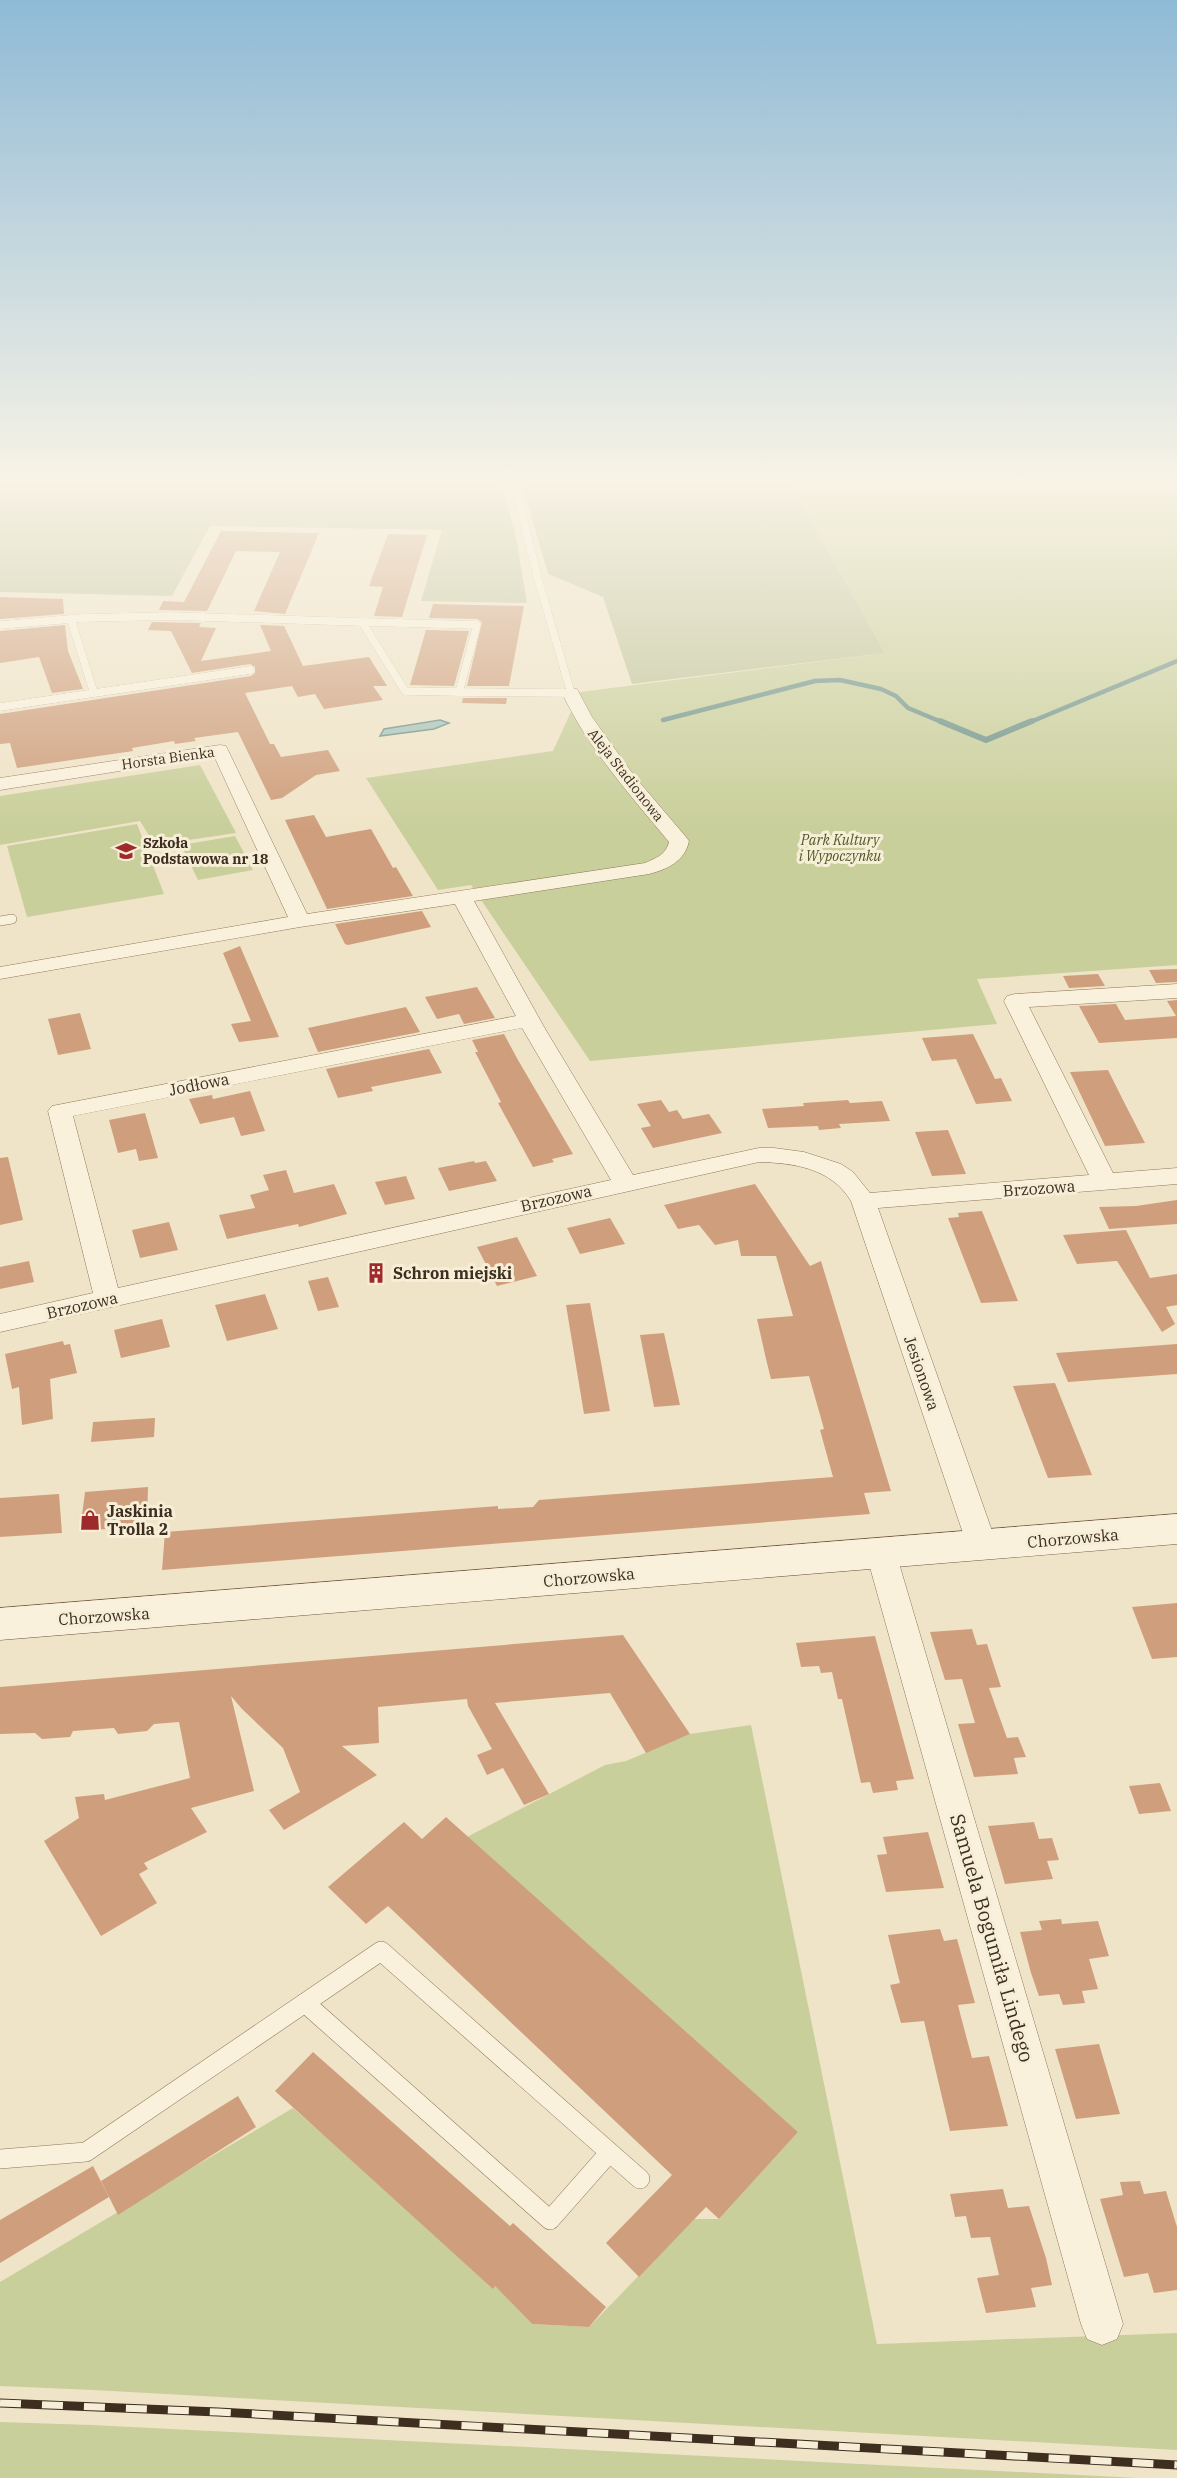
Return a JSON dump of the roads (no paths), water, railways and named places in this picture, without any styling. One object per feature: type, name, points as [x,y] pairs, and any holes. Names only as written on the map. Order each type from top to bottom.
[{"type":"main road","name":"Chorzowska","points":[[0,1624],[1177,1529]]},
{"type":"street","name":"Aleja Stadionowa","points":[[461,896],[649,868],[671,858],[678,850],[680,841],[621,772],[582,718],[571,693]]},
{"type":"street","name":"Horsta Bienka","points":[[0,784],[220,750],[300,921]]},
{"type":"street","points":[[0,973],[300,921],[461,896],[529,1020],[625,1183]]},
{"type":"street","name":"Brzozowa","points":[[1105,1183],[1015,1001],[1177,991]]},
{"type":"street","name":"Jodłowa","points":[[108,1299],[60,1111],[529,1020]]},
{"type":"street","name":"Brzozowa","points":[[0,1323],[737,1158],[759,1155],[782,1155],[804,1159],[839,1173],[858,1190],[863,1201],[1177,1176]]},
{"type":"street","name":"Jesionowa","points":[[863,1201],[982,1545]]},
{"type":"street","name":"Samuela Bogumiła Lindego","points":[[881,1553],[1102,2324]]},
{"type":"lane","name":"Aleja Stadionowa","points":[[543,597],[571,693]]},
{"type":"lane","points":[[0,625],[171,616],[477,625],[459,692]]},
{"type":"lane","points":[[71,620],[94,693]]},
{"type":"lane","points":[[362,621],[405,691],[571,693]]},
{"type":"lane","points":[[0,707],[250,670]]},
{"type":"lane","points":[[0,921],[12,919]]},
{"type":"lane","points":[[0,2159],[86,2152],[381,1951],[640,2179]]},
{"type":"lane","points":[[305,2002],[550,2220],[609,2153]]},
{"type":"water","points":[[440,720],[449,723],[434,729],[380,736],[384,729]]},
{"type":"waterway","points":[[1028,723],[1177,661]]},
{"type":"waterway","points":[[663,720],[815,681],[840,680],[881,689],[896,696],[908,708],[944,723]]},
{"type":"waterway","points":[[940,721],[986,740],[1032,721]]},
{"type":"railway","points":[[0,2403],[218,2412],[1177,2465]]},
{"type":"place","name":"Szkoła Podstawowa nr 18","points":[[126,851]]},
{"type":"place","name":"Schron miejski","points":[[376,1273]]},
{"type":"place","name":"Jaskinia Trolla 2","points":[[90,1520]]},
{"type":"park label","name":"Park Kultury i Wypoczynku","points":[[840,848]]}]
